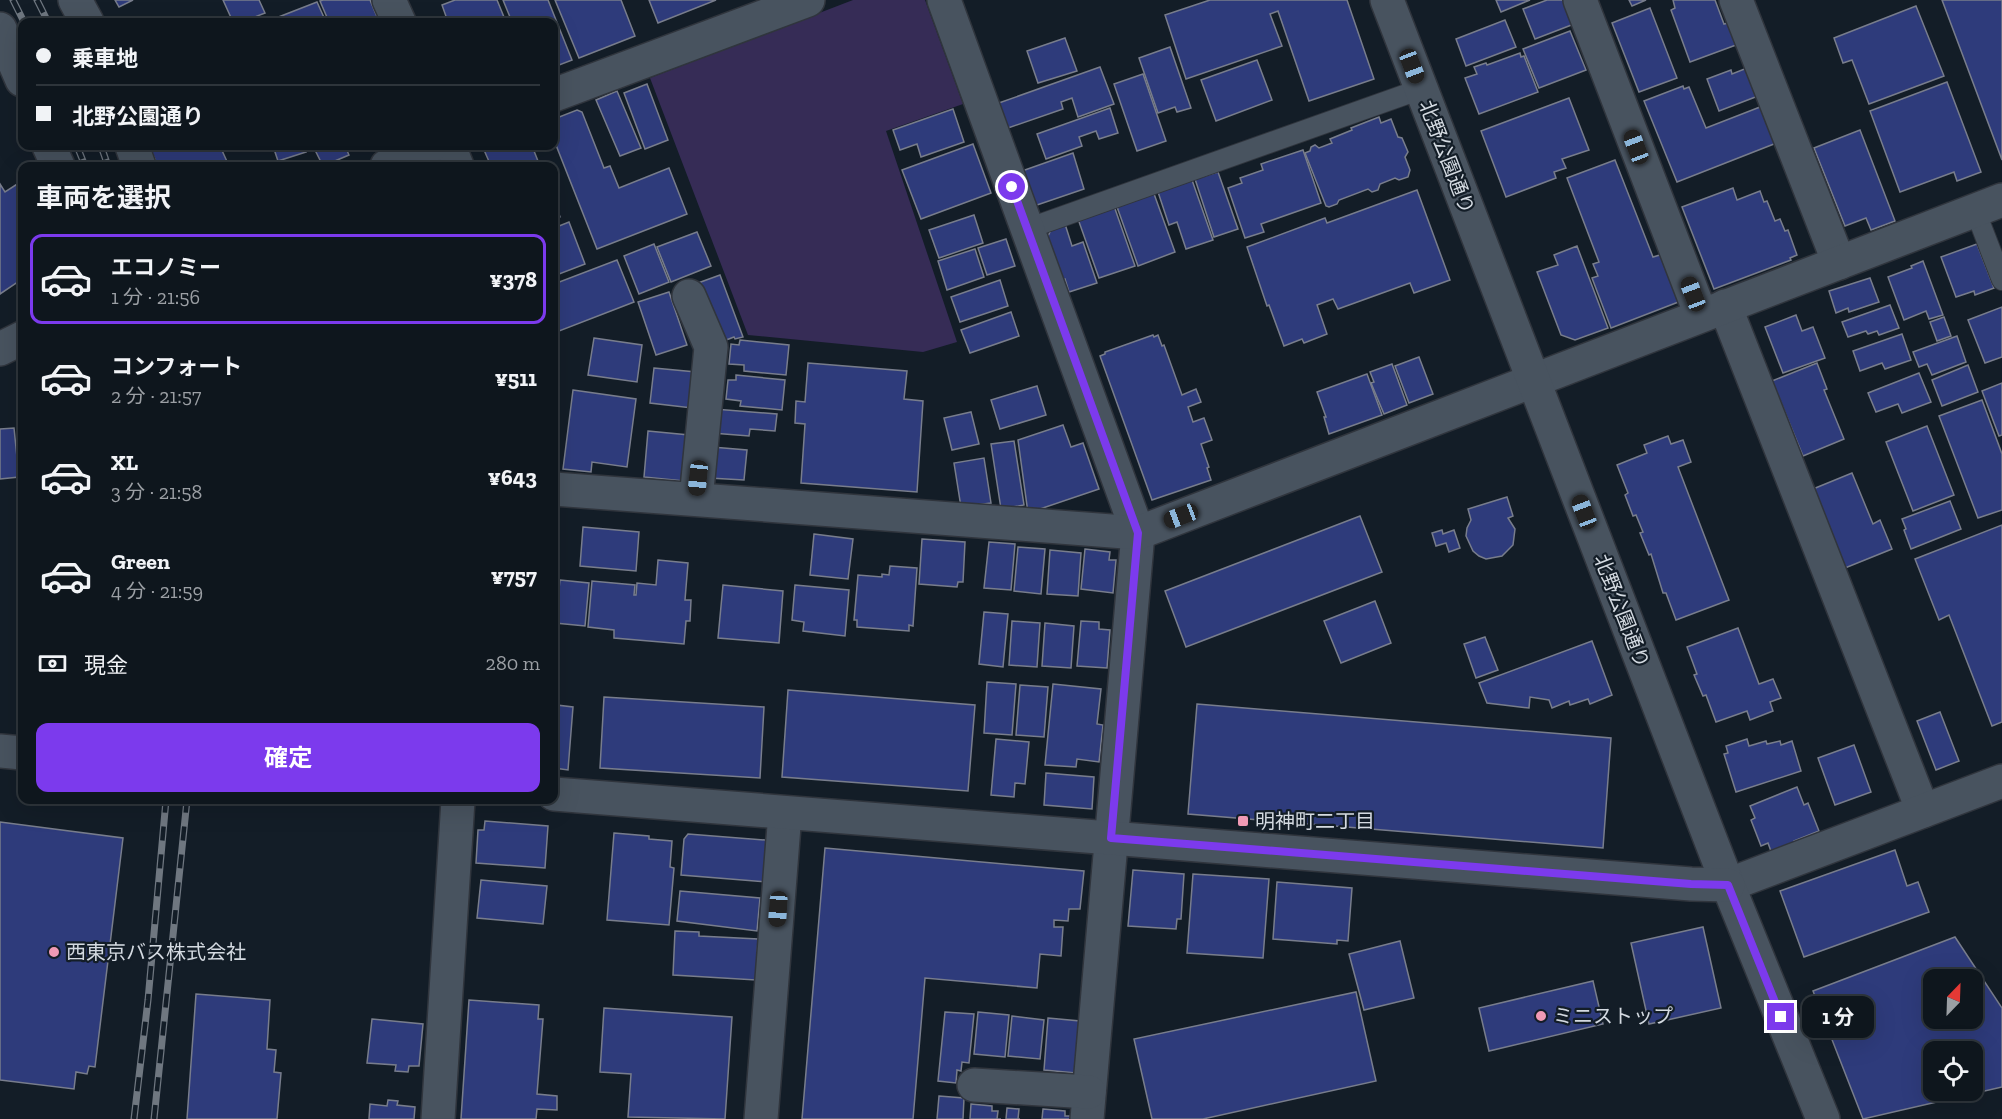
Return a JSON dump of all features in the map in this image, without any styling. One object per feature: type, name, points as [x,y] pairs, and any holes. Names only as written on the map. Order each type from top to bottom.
[{"type":"street","points":[[75,0],[85,18]]},
{"type":"street","points":[[389,0],[397,18]]},
{"type":"street","points":[[558,93],[807,0]]},
{"type":"street","points":[[944,0],[1138,533],[1088,1106],[975,1085]]},
{"type":"street","name":"北野公園通り","points":[[1387,0],[1728,885],[1823,1119]]},
{"type":"street","points":[[1580,0],[1923,812]]},
{"type":"street","points":[[1736,0],[1839,263]]},
{"type":"street","points":[[0,29],[18,71]]},
{"type":"street","points":[[396,162],[421,150]]},
{"type":"street","points":[[558,489],[1138,533],[1988,205]]},
{"type":"street","points":[[689,296],[711,347],[696,499]]},
{"type":"street","points":[[0,349],[18,340]]},
{"type":"street","points":[[0,751],[18,753]]},
{"type":"street","points":[[558,794],[1728,885],[2002,782]]},
{"type":"street","points":[[438,1119],[458,804]]},
{"type":"street","points":[[761,1119],[785,813]]},
{"type":"lane","points":[[1027,229],[1421,88]]},
{"type":"lane","points":[[1988,205],[2002,280]]},
{"type":"shaded area","points":[[853,0],[925,0],[963,104],[886,131],[957,342],[923,352],[748,335],[650,78]]},
{"type":"building","points":[[115,0],[133,0],[119,7]]},
{"type":"building","points":[[223,0],[259,0],[265,13],[252,18],[231,18]]},
{"type":"building","points":[[370,0],[378,18],[327,18],[320,1]]},
{"type":"building","points":[[455,0],[497,0],[504,18],[447,18],[442,5]]},
{"type":"building","points":[[503,0],[548,0],[555,18],[510,18]]},
{"type":"building","points":[[555,0],[621,0],[635,36],[579,58]]},
{"type":"building","points":[[649,0],[716,0],[658,23]]},
{"type":"building","points":[[1210,0],[1347,0],[1374,79],[1309,101],[1278,11],[1270,14],[1282,46],[1186,79],[1165,15]]},
{"type":"building","points":[[1496,0],[1530,0],[1501,12]]},
{"type":"building","points":[[1547,0],[1564,0],[1574,24],[1535,39],[1523,9]]},
{"type":"building","points":[[1629,0],[1646,0],[1632,6]]},
{"type":"building","points":[[1673,0],[1715,0],[1724,24],[1728,23],[1736,45],[1690,62],[1671,10],[1675,8]]},
{"type":"building","points":[[1942,0],[2002,0],[2002,160]]},
{"type":"building","points":[[317,2],[324,18],[276,18]]},
{"type":"building","points":[[1916,6],[1944,76],[1869,104],[1852,60],[1843,63],[1834,38]]},
{"type":"building","points":[[1650,8],[1677,78],[1639,92],[1612,23]]},
{"type":"building","points":[[1505,20],[1516,47],[1466,66],[1456,39]]},
{"type":"building","points":[[558,25],[572,60],[558,65]]},
{"type":"building","points":[[1570,31],[1586,70],[1539,88],[1523,49]]},
{"type":"building","points":[[1065,38],[1077,71],[1038,83],[1027,51]]},
{"type":"building","points":[[1170,47],[1191,108],[1177,112],[1175,107],[1158,113],[1139,58]]},
{"type":"building","points":[[1520,53],[1521,57],[1524,56],[1538,92],[1479,114],[1465,78],[1477,74],[1474,67],[1486,63],[1487,65]]},
{"type":"building","points":[[1257,60],[1272,100],[1216,121],[1201,80]]},
{"type":"building","points":[[1100,67],[1114,104],[1078,117],[1072,98],[1061,102],[1063,109],[1005,129],[996,104]]},
{"type":"building","points":[[1747,68],[1758,96],[1719,111],[1707,79],[1731,70],[1732,74]]},
{"type":"building","points":[[1143,74],[1166,141],[1137,151],[1114,84]]},
{"type":"building","points":[[1947,82],[1981,172],[1957,181],[1954,172],[1900,192],[1870,111]]},
{"type":"building","points":[[647,84],[668,140],[645,149],[624,93]]},
{"type":"building","points":[[1683,86],[1684,89],[1689,87],[1706,128],[1760,107],[1779,142],[1677,182],[1644,101]]},
{"type":"building","points":[[617,91],[641,148],[620,156],[596,100]]},
{"type":"building","points":[[1569,98],[1589,150],[1562,159],[1566,168],[1554,172],[1556,178],[1506,197],[1481,131]]},
{"type":"building","points":[[1110,108],[1118,133],[1099,139],[1096,131],[1079,137],[1082,146],[1046,159],[1037,134]]},
{"type":"building","points":[[953,109],[964,142],[921,157],[917,144],[900,150],[893,130]]},
{"type":"building","points":[[577,110],[582,112],[604,168],[610,166],[619,188],[669,168],[687,214],[597,249],[558,150],[558,117]]},
{"type":"building","points":[[1379,117],[1381,123],[1391,119],[1398,137],[1402,138],[1408,152],[1405,157],[1410,170],[1408,177],[1399,180],[1395,178],[1380,184],[1378,190],[1372,192],[1368,189],[1339,200],[1337,204],[1326,206],[1305,153],[1315,145],[1319,148],[1332,143],[1330,139]]},
{"type":"building","points":[[1860,130],[1895,221],[1871,230],[1866,218],[1845,226],[1814,148]]},
{"type":"building","points":[[973,144],[991,193],[921,219],[902,170]]},
{"type":"building","points":[[151,150],[222,150],[227,162],[156,162]]},
{"type":"building","points":[[274,150],[305,150],[306,152],[278,161]]},
{"type":"building","points":[[315,150],[347,150],[349,155],[332,162],[321,162]]},
{"type":"building","points":[[484,150],[534,150],[538,162],[489,162]]},
{"type":"building","points":[[1303,150],[1321,203],[1261,224],[1264,232],[1245,238],[1228,188],[1242,183],[1240,178],[1263,170],[1261,164]]},
{"type":"building","points":[[1073,153],[1084,189],[1034,206],[1022,171]]},
{"type":"building","points":[[1615,160],[1653,257],[1663,254],[1681,301],[1611,328],[1592,278],[1598,276],[1593,264],[1599,262],[1567,178]]},
{"type":"building","points":[[1218,172],[1238,229],[1214,237],[1195,179]]},
{"type":"building","points":[[1192,180],[1213,240],[1186,249],[1177,222],[1169,225],[1158,192]]},
{"type":"building","points":[[0,184],[5,192],[18,184],[18,282],[0,294]]},
{"type":"building","points":[[1733,188],[1737,200],[1760,191],[1775,221],[1780,219],[1785,231],[1788,230],[1797,255],[1790,258],[1791,260],[1714,289],[1682,207]]},
{"type":"building","points":[[1417,190],[1450,280],[1414,293],[1410,283],[1338,309],[1333,299],[1317,305],[1327,334],[1304,343],[1302,339],[1284,346],[1269,305],[1267,306],[1247,247],[1325,218],[1327,223]]},
{"type":"building","points":[[1153,191],[1175,252],[1138,266],[1116,204]]},
{"type":"building","points":[[1114,206],[1135,266],[1099,278],[1078,219]]},
{"type":"building","points":[[974,215],[983,243],[939,258],[929,230]]},
{"type":"building","points":[[569,222],[585,264],[558,274],[558,226]]},
{"type":"building","points":[[1065,224],[1072,246],[1083,242],[1097,283],[1069,292],[1065,279],[1058,282],[1045,242],[1051,230]]},
{"type":"building","points":[[697,232],[711,266],[671,282],[657,247]]},
{"type":"building","points":[[1006,239],[1015,266],[987,275],[978,248]]},
{"type":"building","points":[[654,244],[669,282],[639,294],[624,256]]},
{"type":"building","points":[[1977,244],[1994,288],[1975,295],[1974,291],[1956,297],[1941,257]]},
{"type":"building","points":[[1577,246],[1608,328],[1575,340],[1561,335],[1537,272],[1558,265],[1554,255]]},
{"type":"building","points":[[975,249],[984,277],[947,290],[938,261]]},
{"type":"building","points":[[617,260],[634,302],[558,331],[558,282]]},
{"type":"building","points":[[1923,261],[1943,315],[1929,319],[1926,311],[1904,320],[1888,277]]},
{"type":"building","points":[[720,275],[743,337],[735,339],[734,337],[721,342],[698,283]]},
{"type":"building","points":[[1870,278],[1879,302],[1849,312],[1848,308],[1836,313],[1829,291]]},
{"type":"building","points":[[1000,280],[1008,306],[960,322],[951,297]]},
{"type":"building","points":[[669,292],[687,345],[656,355],[638,302]]},
{"type":"building","points":[[1890,305],[1899,328],[1879,335],[1877,331],[1868,334],[1866,331],[1848,337],[1842,322]]},
{"type":"building","points":[[2002,307],[2002,357],[1985,363],[1968,320]]},
{"type":"building","points":[[1011,312],[1019,336],[970,353],[961,330]]},
{"type":"building","points":[[1796,315],[1802,331],[1813,327],[1825,358],[1783,373],[1765,327]]},
{"type":"building","points":[[1944,317],[1951,336],[1937,341],[1930,322]]},
{"type":"building","points":[[1902,334],[1911,360],[1885,369],[1882,363],[1860,371],[1853,351]]},
{"type":"building","points":[[1153,335],[1154,337],[1158,335],[1162,346],[1164,345],[1182,395],[1196,389],[1201,402],[1188,407],[1193,422],[1204,418],[1212,440],[1201,444],[1211,480],[1152,500],[1100,356],[1105,352]]},
{"type":"building","points":[[1957,336],[1966,362],[1932,375],[1927,364],[1919,367],[1913,352]]},
{"type":"building","points":[[594,338],[642,345],[637,382],[588,375]]},
{"type":"building","points":[[740,340],[789,345],[786,375],[744,371],[744,365],[729,364],[731,344],[739,345]]},
{"type":"building","points":[[1419,357],[1433,394],[1409,403],[1395,366]]},
{"type":"building","points":[[808,363],[907,371],[904,399],[923,401],[917,492],[801,483],[805,424],[795,423],[796,401],[805,402]]},
{"type":"building","points":[[1817,363],[1827,389],[1824,390],[1844,439],[1803,456],[1772,381]]},
{"type":"building","points":[[1392,364],[1407,405],[1384,414],[1371,383],[1374,382],[1370,372]]},
{"type":"building","points":[[1968,365],[1978,392],[1942,406],[1932,380]]},
{"type":"building","points":[[654,368],[696,372],[692,408],[650,403]]},
{"type":"building","points":[[1919,373],[1931,402],[1902,413],[1898,404],[1876,412],[1868,393]]},
{"type":"building","points":[[1367,374],[1382,415],[1329,434],[1317,392]]},
{"type":"building","points":[[736,375],[785,380],[782,410],[740,406],[741,401],[726,399],[728,380],[736,380]]},
{"type":"building","points":[[2002,383],[2002,435],[1999,436],[1982,391]]},
{"type":"building","points":[[1037,386],[1046,415],[1000,429],[991,400]]},
{"type":"building","points":[[573,390],[636,399],[627,467],[592,462],[591,472],[563,469]]},
{"type":"building","points":[[1982,400],[2002,454],[2002,510],[1978,518],[1939,416]]},
{"type":"building","points":[[714,409],[777,414],[775,431],[750,429],[749,436],[712,433]]},
{"type":"building","points":[[971,412],[979,444],[952,450],[944,418]]},
{"type":"building","points":[[1063,425],[1071,447],[1083,443],[1099,489],[1028,513],[1018,440]]},
{"type":"building","points":[[1927,426],[1954,495],[1913,511],[1886,442]]},
{"type":"building","points":[[14,428],[18,477],[0,479],[0,429]]},
{"type":"building","points":[[648,431],[689,435],[684,481],[644,477]]},
{"type":"building","points":[[1668,436],[1671,444],[1683,440],[1691,462],[1678,467],[1729,600],[1676,620],[1666,593],[1663,593],[1651,554],[1649,555],[1640,533],[1643,532],[1636,515],[1633,516],[1625,495],[1628,493],[1617,465],[1647,453],[1644,445]]},
{"type":"building","points":[[1014,441],[1024,505],[1001,509],[991,444]]},
{"type":"building","points":[[712,447],[747,450],[744,480],[709,478]]},
{"type":"building","points":[[984,458],[991,503],[961,507],[954,463]]},
{"type":"building","points":[[1852,473],[1873,524],[1880,520],[1892,549],[1845,568],[1813,489]]},
{"type":"building","points":[[1507,497],[1513,516],[1508,518],[1515,529],[1513,545],[1502,556],[1486,559],[1473,551],[1466,536],[1471,520],[1468,509]]},
{"type":"building","points":[[1950,501],[1961,529],[1911,549],[1902,519]]},
{"type":"building","points":[[1360,516],[1382,572],[1186,647],[1165,591]]},
{"type":"building","points":[[2002,525],[2002,722],[1992,726],[1949,615],[1939,620],[1915,559]]},
{"type":"building","points":[[583,527],[639,532],[636,571],[580,566]]},
{"type":"building","points":[[1442,530],[1443,534],[1454,530],[1460,548],[1449,552],[1446,543],[1436,546],[1432,533]]},
{"type":"building","points":[[814,534],[853,539],[848,579],[810,575]]},
{"type":"building","points":[[922,539],[965,542],[963,582],[958,582],[957,587],[919,584]]},
{"type":"building","points":[[989,542],[1015,544],[1011,590],[984,588]]},
{"type":"building","points":[[1018,547],[1045,549],[1041,594],[1014,591]]},
{"type":"building","points":[[1085,549],[1110,552],[1109,560],[1116,560],[1113,593],[1081,589]]},
{"type":"building","points":[[1050,550],[1081,553],[1078,596],[1047,594]]},
{"type":"building","points":[[658,560],[688,563],[685,600],[691,600],[690,621],[686,621],[684,644],[614,638],[614,630],[588,627],[592,581],[635,585],[634,595],[636,595],[637,583],[656,585]]},
{"type":"building","points":[[890,566],[917,568],[913,626],[909,625],[909,631],[857,627],[857,620],[854,620],[858,575],[882,577],[882,574],[889,575]]},
{"type":"building","points":[[560,580],[589,583],[585,626],[558,623]]},
{"type":"building","points":[[723,585],[783,591],[779,643],[718,638]]},
{"type":"building","points":[[795,585],[849,590],[845,636],[803,631],[804,622],[792,620]]},
{"type":"building","points":[[1375,601],[1391,643],[1341,663],[1324,621]]},
{"type":"building","points":[[984,612],[1008,614],[1003,667],[979,664]]},
{"type":"building","points":[[1012,621],[1040,623],[1037,667],[1009,665]]},
{"type":"building","points":[[1081,621],[1099,622],[1099,629],[1110,630],[1107,668],[1077,666]]},
{"type":"building","points":[[1045,623],[1074,626],[1071,668],[1042,666]]},
{"type":"building","points":[[1738,628],[1759,684],[1773,679],[1781,698],[1770,702],[1773,711],[1750,720],[1747,711],[1716,722],[1706,695],[1703,696],[1694,675],[1697,674],[1687,647]]},
{"type":"building","points":[[1485,637],[1498,670],[1476,678],[1464,644]]},
{"type":"building","points":[[1592,641],[1612,695],[1590,704],[1588,699],[1570,705],[1569,701],[1552,708],[1549,700],[1530,697],[1529,708],[1487,703],[1479,683]]},
{"type":"building","points":[[987,682],[1016,684],[1012,735],[984,733]]},
{"type":"building","points":[[1053,684],[1101,689],[1097,724],[1103,725],[1099,762],[1077,759],[1076,767],[1045,765]]},
{"type":"building","points":[[1020,685],[1048,687],[1044,737],[1016,735]]},
{"type":"building","points":[[788,690],[975,705],[968,791],[782,777]]},
{"type":"building","points":[[604,697],[764,707],[760,778],[600,768]]},
{"type":"building","points":[[1197,704],[1611,738],[1603,848],[1188,814]]},
{"type":"building","points":[[558,705],[573,707],[568,770],[558,769]]},
{"type":"building","points":[[1940,712],[1959,761],[1936,770],[1917,721]]},
{"type":"building","points":[[996,739],[1029,742],[1025,784],[1015,783],[1014,797],[991,795]]},
{"type":"building","points":[[1747,739],[1749,746],[1766,741],[1767,744],[1780,741],[1781,745],[1792,741],[1801,771],[1736,792],[1724,754],[1728,753],[1726,746]]},
{"type":"building","points":[[1854,745],[1871,792],[1835,805],[1818,758]]},
{"type":"building","points":[[1046,773],[1094,777],[1092,809],[1044,805]]},
{"type":"building","points":[[1797,787],[1804,805],[1808,803],[1819,831],[1794,841],[1795,845],[1772,854],[1768,843],[1761,846],[1751,820],[1755,818],[1750,806]]},
{"type":"building","points":[[485,821],[548,826],[545,868],[476,863],[478,830],[484,830]]},
{"type":"building","name":"西東京バス株式会社","points":[[0,822],[123,838],[95,1067],[89,1066],[87,1074],[76,1072],[74,1089],[0,1080]]},
{"type":"building","points":[[614,833],[649,836],[649,839],[672,841],[670,867],[674,868],[669,925],[607,920]]},
{"type":"building","points":[[688,834],[765,840],[769,847],[766,882],[681,875],[684,839]]},
{"type":"building","points":[[825,848],[1084,871],[1080,909],[1069,909],[1068,921],[1054,920],[1054,927],[1063,927],[1061,956],[1040,954],[1037,988],[925,978],[913,1119],[802,1119]]},
{"type":"building","points":[[1895,850],[1907,886],[1918,882],[1929,912],[1804,957],[1780,891]]},
{"type":"building","points":[[1133,870],[1184,874],[1181,919],[1177,919],[1176,929],[1128,926]]},
{"type":"building","points":[[1193,874],[1269,879],[1263,958],[1187,953]]},
{"type":"building","points":[[481,880],[547,886],[543,924],[477,918]]},
{"type":"building","points":[[1277,882],[1352,888],[1348,941],[1337,940],[1337,944],[1273,939]]},
{"type":"building","points":[[680,891],[760,898],[757,931],[677,921]]},
{"type":"building","points":[[1703,927],[1721,1008],[1649,1024],[1631,943]]},
{"type":"building","points":[[675,931],[699,932],[699,936],[758,939],[756,980],[673,975]]},
{"type":"building","points":[[1955,937],[1976,969],[1923,969],[1923,1029],[1983,1029],[1983,979],[2002,1008],[2002,1087],[1983,1091],[1983,1041],[1923,1041],[1923,1101],[1941,1101],[1863,1119],[1813,991]]},
{"type":"building","points":[[1400,941],[1414,998],[1364,1010],[1349,954]]},
{"type":"building","name":"ミニストップ","points":[[1593,981],[1603,1024],[1489,1051],[1479,1008]]},
{"type":"building","points":[[1356,992],[1376,1081],[1203,1119],[1152,1119],[1134,1039]]},
{"type":"building","points":[[196,994],[270,1000],[267,1049],[276,1050],[274,1072],[281,1073],[277,1119],[187,1119]]},
{"type":"building","points":[[469,1000],[539,1005],[538,1019],[543,1019],[537,1094],[557,1096],[557,1110],[537,1109],[536,1119],[461,1119]]},
{"type":"building","points":[[604,1008],[732,1017],[725,1119],[628,1117],[631,1074],[600,1072]]},
{"type":"building","points":[[945,1012],[974,1014],[969,1063],[962,1062],[961,1071],[957,1070],[956,1083],[938,1081]]},
{"type":"building","points":[[978,1012],[1009,1015],[1005,1057],[974,1054]]},
{"type":"building","points":[[1012,1016],[1044,1020],[1040,1059],[1008,1056]]},
{"type":"building","points":[[1048,1018],[1080,1021],[1076,1073],[1044,1070]]},
{"type":"building","points":[[372,1019],[423,1024],[419,1066],[409,1066],[408,1072],[395,1071],[396,1065],[367,1063]]},
{"type":"building","points":[[939,1096],[964,1098],[963,1119],[937,1119]]},
{"type":"building","points":[[388,1100],[398,1101],[397,1105],[415,1107],[414,1119],[369,1119],[370,1104],[387,1106]]},
{"type":"building","points":[[971,1104],[992,1106],[992,1111],[998,1111],[997,1119],[970,1119]]},
{"type":"building","points":[[1007,1108],[1019,1109],[1018,1119],[1006,1119]]},
{"type":"building","points":[[1043,1109],[1065,1111],[1065,1116],[1073,1116],[1073,1119],[1042,1119]]},
{"type":"railway","points":[[13,0],[22,18]]},
{"type":"railway","points":[[37,0],[46,18]]},
{"type":"railway","points":[[79,150],[83,162]]},
{"type":"railway","points":[[102,150],[107,162]]},
{"type":"railway","points":[[134,1119],[148,1000],[166,804]]},
{"type":"railway","points":[[154,1119],[187,804]]},
{"type":"place","name":"明神町二丁目","points":[[1243,821]]},
{"type":"place","name":"西東京バス株式会社","points":[[54,952]]},
{"type":"place","name":"ミニストップ","points":[[1541,1016]]},
{"type":"route","points":[[1012,187],[1138,533],[1111,838],[1691,884],[1728,885],[1781,1017]]}]
